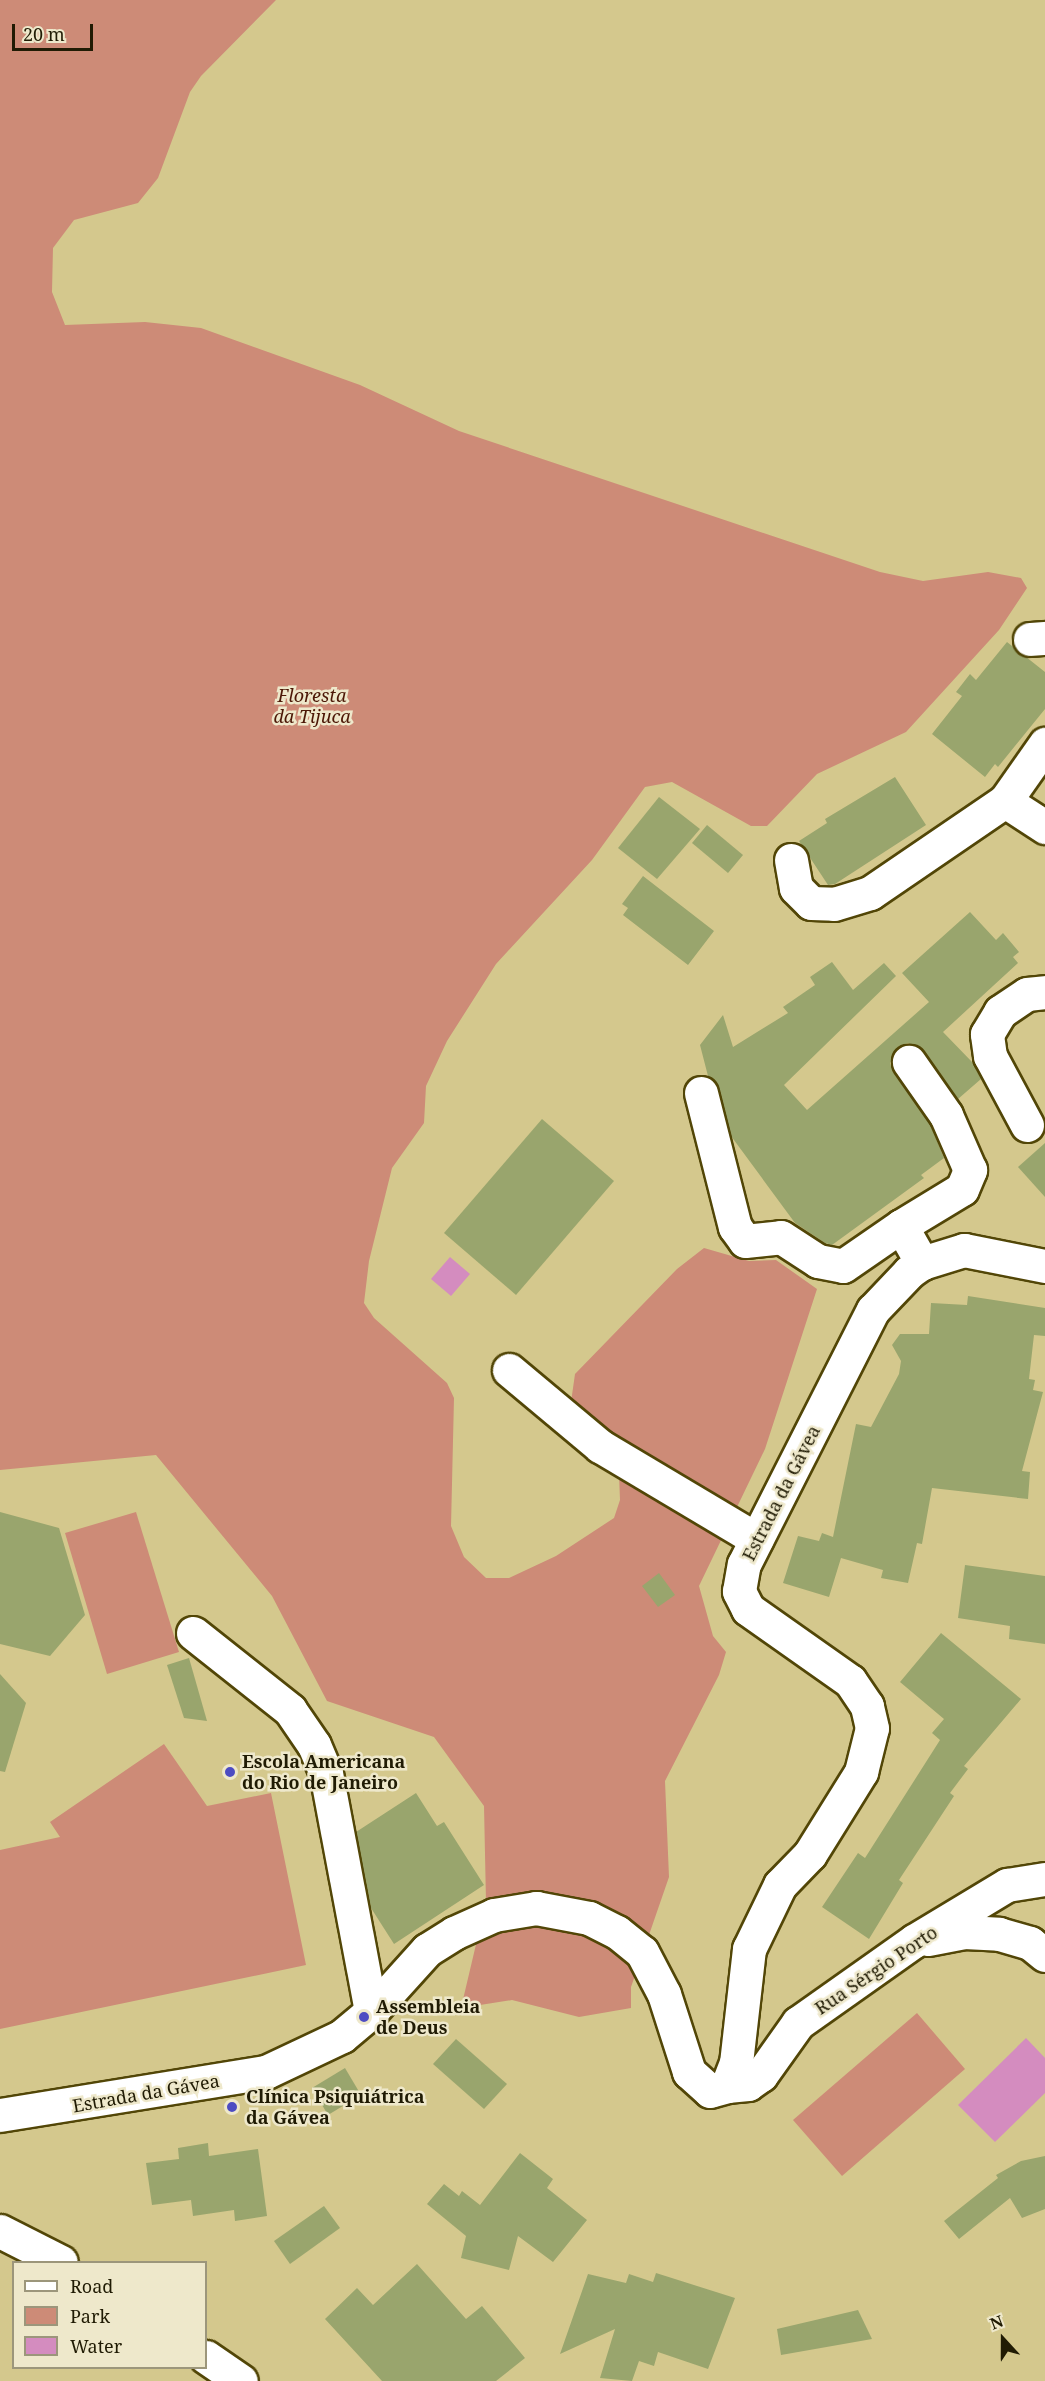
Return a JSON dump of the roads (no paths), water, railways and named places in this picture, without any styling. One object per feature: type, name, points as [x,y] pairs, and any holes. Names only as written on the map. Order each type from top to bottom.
[{"type":"street","points":[[791,860],[796,888],[811,903],[834,904],[870,893],[1005,801],[1045,744]]},
{"type":"street","points":[[1005,801],[1045,827]]},
{"type":"street","points":[[1027,1125],[990,1056],[987,1034],[1000,1012],[1027,994],[1045,992]]},
{"type":"street","points":[[701,1093],[741,1237],[755,1242],[781,1237],[818,1261],[834,1267],[849,1264],[901,1226],[962,1188],[970,1170],[946,1115],[909,1062]]},
{"type":"street","points":[[901,1226],[922,1263]]},
{"type":"street","name":"Estrada da Gávea","points":[[0,2115],[266,2072],[342,2036],[370,2012],[427,1950],[494,1915],[536,1908],[589,1918],[617,1932],[642,1952],[664,1994],[680,2051],[699,2084],[710,2091],[727,2086],[736,2063],[749,1949],[780,1885],[810,1854],[861,1772],[872,1728],[867,1706],[850,1682],[748,1609],[739,1591],[744,1564],[873,1310],[922,1263],[964,1250],[1045,1266]]},
{"type":"street","points":[[849,1264],[873,1310]]},
{"type":"street","points":[[509,1370],[600,1446],[756,1539]]},
{"type":"street","points":[[193,1633],[290,1710],[314,1745],[326,1773],[370,2012]]},
{"type":"street","name":"Rua Sérgio Porto","points":[[727,2086],[748,2084],[761,2075],[798,2023],[914,1941],[1007,1885],[1045,1879]]},
{"type":"street","points":[[914,1941],[964,1932],[999,1934],[1030,1943],[1045,1955]]},
{"type":"street","points":[[0,2231],[59,2261]]},
{"type":"street","points":[[207,2358],[241,2381]]},
{"type":"water","points":[[450,1257],[470,1274],[451,1296],[431,1279]]},
{"type":"water","points":[[1026,2038],[1045,2058],[1045,2093],[995,2142],[958,2105]]},
{"type":"place","name":"Escola Americana do Rio de Janeiro","points":[[230,1772]]},
{"type":"place","name":"Assembleia de Deus","points":[[364,2017]]},
{"type":"place","name":"Clínica Psiquiátrica da Gávea","points":[[232,2107]]},
{"type":"park label","name":"Floresta da Tijuca","points":[[312,706]]}]
